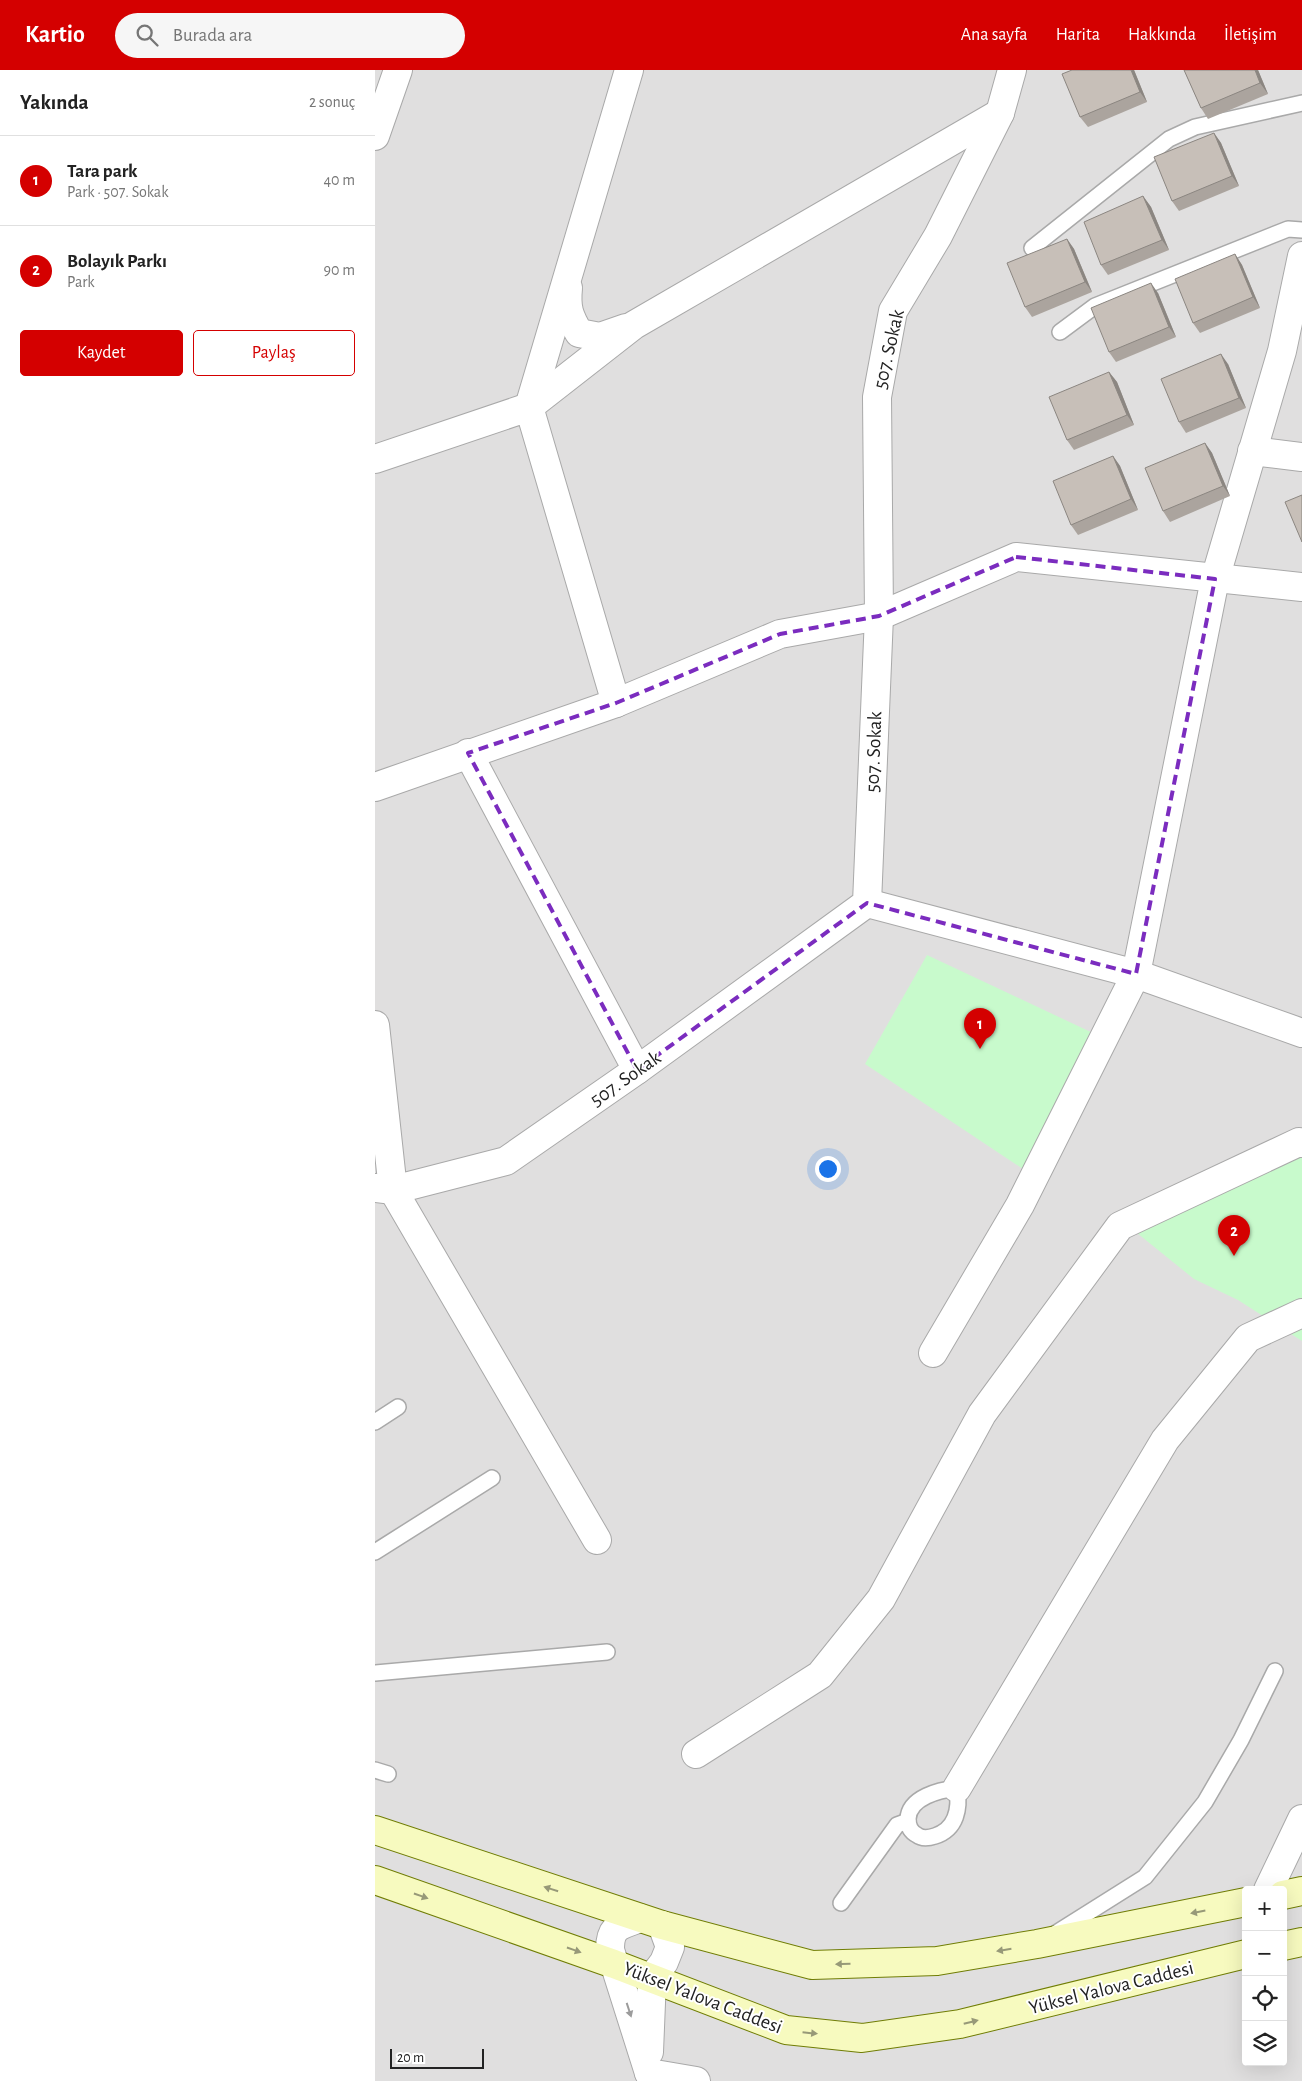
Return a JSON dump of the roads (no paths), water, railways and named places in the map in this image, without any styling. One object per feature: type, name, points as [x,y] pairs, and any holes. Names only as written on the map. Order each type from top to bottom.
[{"type":"main road","points":[[375,1830],[651,1922],[812,1965],[937,1961],[1037,1944],[1242,1903]]},
{"type":"main road","name":"Yüksel Yalova Caddesi","points":[[375,1880],[614,1964],[786,2030],[862,2038],[960,2024],[1242,1955]]},
{"type":"main road","points":[[1287,1894],[1302,1891]]},
{"type":"main road","points":[[1287,1945],[1302,1942]]},
{"type":"street","points":[[375,136],[398,70]]},
{"type":"street","points":[[616,703],[529,407],[629,70]]},
{"type":"street","name":"507. Sokak","points":[[384,1189],[506,1160],[637,1070],[867,903],[879,616],[877,397],[893,311],[938,236],[1000,113],[1012,70]]},
{"type":"street","points":[[375,459],[529,407],[634,325],[1000,113]]},
{"type":"street","points":[[933,1353],[1020,1205],[1136,974],[1215,579],[1253,451],[1292,352],[1302,260]]},
{"type":"street","points":[[571,266],[567,306],[572,322],[579,333],[600,337],[634,325]]},
{"type":"street","points":[[1253,451],[1302,457]]},
{"type":"street","points":[[375,787],[616,703],[780,634],[879,616],[1016,557],[1302,587]]},
{"type":"street","points":[[468,753],[637,1070]]},
{"type":"street","points":[[867,903],[1136,974],[1302,1033]]},
{"type":"street","points":[[375,1025],[384,1189],[597,1540]]},
{"type":"street","points":[[696,1754],[820,1675],[869,1614],[881,1599],[982,1414],[1120,1226],[1299,1142],[1302,1143]]},
{"type":"street","points":[[957,1788],[1165,1440],[1248,1338],[1302,1313]]},
{"type":"street","points":[[1270,1886],[1302,1819]]},
{"type":"street","points":[[651,1922],[669,1947],[664,1962],[652,1978],[647,2077],[610,1950],[610,1936],[617,1927],[651,1922]]},
{"type":"street","points":[[647,2077],[696,2081]]},
{"type":"lane","points":[[1032,248],[1169,139],[1195,127],[1302,103]]},
{"type":"lane","points":[[1060,332],[1095,306],[1288,229],[1302,230]]},
{"type":"lane","points":[[375,1422],[398,1407]]},
{"type":"lane","points":[[375,1552],[492,1478]]},
{"type":"lane","points":[[375,1673],[607,1652]]},
{"type":"lane","points":[[1037,1944],[1145,1877],[1205,1802],[1241,1740],[1275,1671]]},
{"type":"lane","points":[[957,1788],[959,1799],[954,1822],[940,1834],[925,1838],[918,1836],[912,1831],[908,1821],[914,1804],[937,1792],[957,1788]]},
{"type":"lane","points":[[841,1903],[897,1825],[908,1821]]},
{"type":"place","name":"Tara park","points":[[980,1049]]},
{"type":"place","name":"Bolayık Parkı","points":[[1234,1256]]}]
